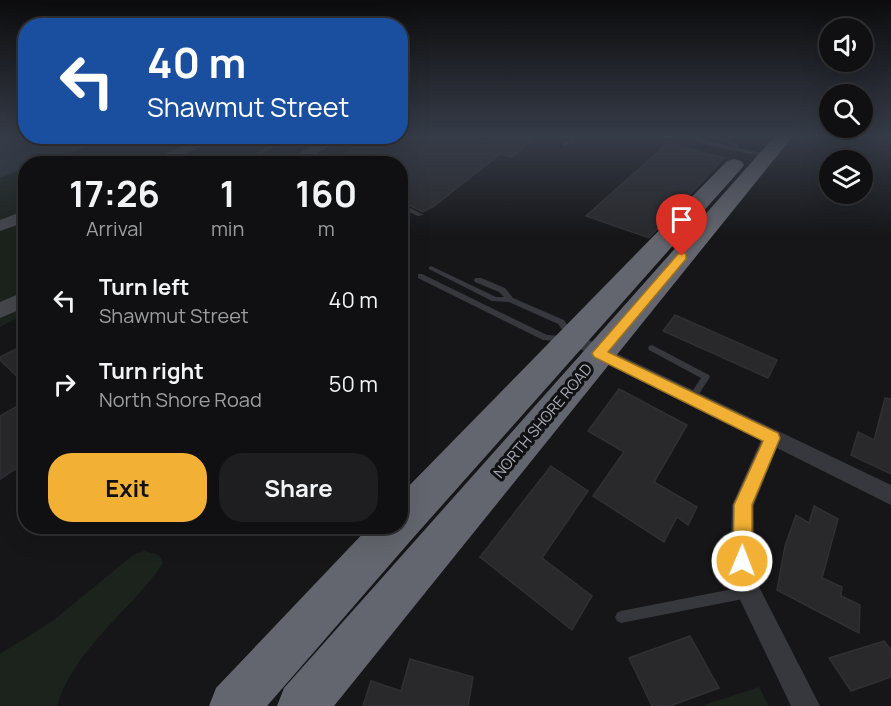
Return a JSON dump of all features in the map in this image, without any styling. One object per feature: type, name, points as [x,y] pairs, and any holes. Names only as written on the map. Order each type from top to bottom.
[{"type":"highway","name":"NORTH SHORE ROAD","points":[[302,706],[587,346],[735,169]]},
{"type":"highway","name":"NORTH SHORE ROAD","points":[[408,516],[587,346]]},
{"type":"highway","name":"NORTH SHORE ROAD","points":[[234,706],[391,534]]},
{"type":"main road","points":[[0,226],[18,218]]},
{"type":"main road","points":[[0,311],[18,302]]},
{"type":"street","points":[[587,346],[891,495]]},
{"type":"street","points":[[772,438],[743,505],[742,579],[806,706]]},
{"type":"lane","points":[[408,209],[420,215]]},
{"type":"lane","points":[[431,268],[495,299],[510,300],[561,322],[587,346]]},
{"type":"lane","points":[[420,276],[546,338],[587,346]]},
{"type":"lane","points":[[478,280],[502,290],[510,300]]},
{"type":"lane","points":[[652,348],[706,377],[692,398]]},
{"type":"lane","points":[[621,617],[749,592]]},
{"type":"shaded area","points":[[0,169],[18,169],[18,172],[0,178]]},
{"type":"shaded area","points":[[18,172],[18,318],[0,327],[0,178]]},
{"type":"shaded area","points":[[144,551],[159,555],[163,563],[76,666],[57,706],[0,706],[0,654],[54,620],[133,555]]},
{"type":"shaded area","points":[[759,687],[769,706],[701,706]]},
{"type":"building","points":[[408,169],[481,169],[434,206],[423,212],[408,205]]},
{"type":"building","points":[[639,169],[714,169],[649,238],[586,216]]},
{"type":"building","points":[[675,315],[777,360],[768,378],[663,331]]},
{"type":"building","points":[[18,348],[18,377],[0,360],[0,357]]},
{"type":"building","points":[[619,389],[687,425],[654,482],[697,507],[688,525],[677,517],[664,542],[593,496],[624,452],[588,431]]},
{"type":"building","points":[[885,398],[891,399],[891,474],[851,455],[858,432],[874,440]]},
{"type":"building","points":[[18,406],[18,467],[0,479],[0,416]]},
{"type":"building","points":[[551,466],[588,491],[542,558],[592,596],[572,630],[480,557]]},
{"type":"building","points":[[814,506],[838,519],[822,578],[842,587],[841,596],[860,605],[859,633],[777,590],[785,546],[796,515],[809,523]]},
{"type":"building","points":[[690,636],[719,688],[670,706],[652,706],[629,658]]},
{"type":"building","points":[[884,641],[891,650],[891,677],[851,691],[829,658]]},
{"type":"building","points":[[410,659],[473,677],[468,706],[363,706],[371,681],[401,691]]},
{"type":"route","points":[[682,256],[599,353],[772,438],[743,505],[742,561]]}]
